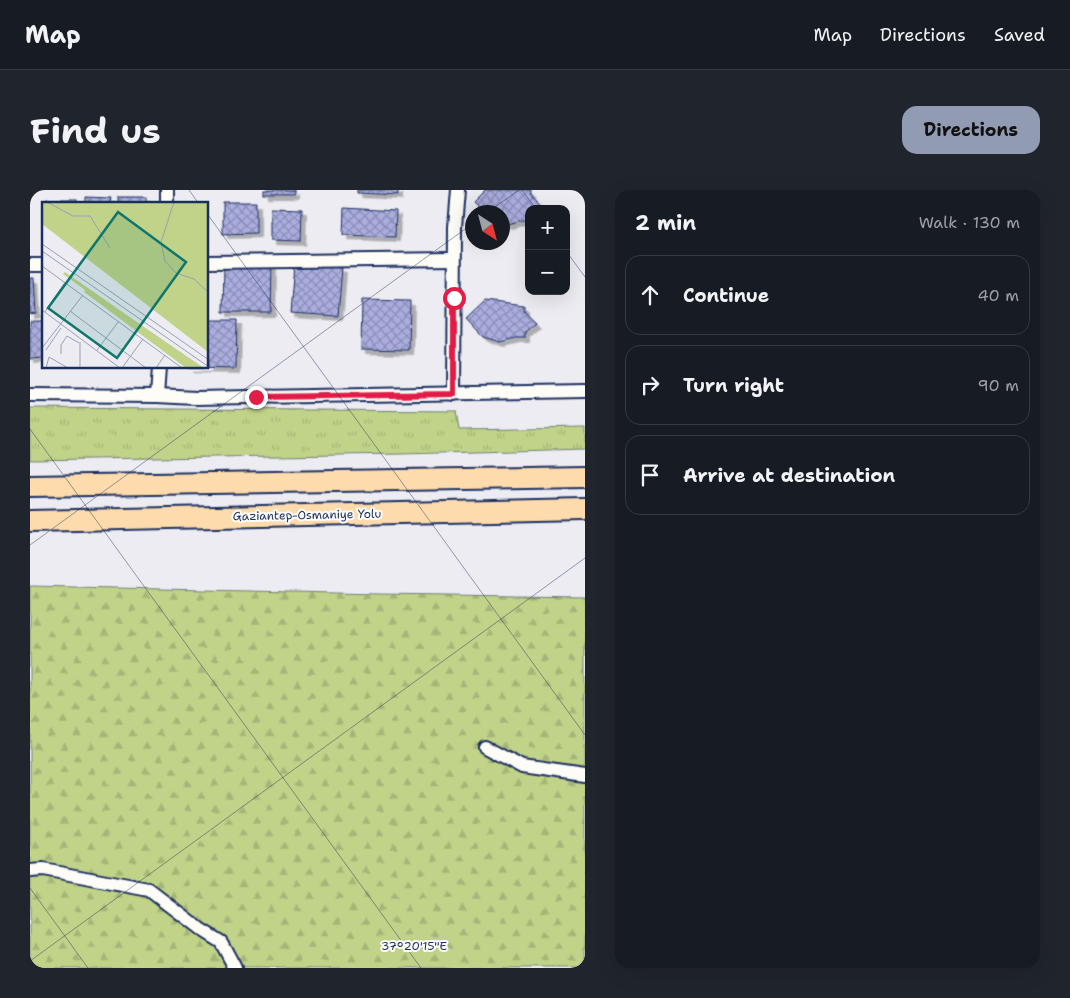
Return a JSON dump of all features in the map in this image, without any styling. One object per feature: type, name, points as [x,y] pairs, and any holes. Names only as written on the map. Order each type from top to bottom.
[{"type":"highway","points":[[30,486],[585,477]]},
{"type":"highway","name":"Gaziantep-Osmaniye Yolu","points":[[30,522],[585,509]]},
{"type":"street","points":[[454,394],[454,227],[458,190]]},
{"type":"street","points":[[209,262],[454,259]]},
{"type":"street","points":[[157,396],[159,369]]},
{"type":"street","points":[[30,395],[196,398],[585,391]]},
{"type":"street","points":[[485,747],[522,767],[585,776]]},
{"type":"street","points":[[30,871],[44,870],[149,890],[200,929],[221,942],[235,968]]},
{"type":"green space","points":[[30,408],[456,411],[459,430],[585,428],[585,449],[30,460]]},
{"type":"green space","points":[[30,586],[585,597],[585,968],[30,968]]},
{"type":"building","points":[[264,190],[294,190],[294,194],[264,194]]},
{"type":"building","points":[[357,190],[398,190],[398,195],[357,193]]},
{"type":"building","points":[[485,190],[531,190],[531,193],[542,205],[525,205],[525,220],[510,223],[510,205],[476,205],[473,202]]},
{"type":"building","points":[[86,197],[111,198],[110,202],[86,202]]},
{"type":"building","points":[[118,197],[146,197],[146,202],[118,202]]},
{"type":"building","points":[[47,199],[77,199],[77,202],[47,202]]},
{"type":"building","points":[[223,202],[256,202],[256,233],[223,234]]},
{"type":"building","points":[[271,208],[302,209],[301,241],[271,240]]},
{"type":"building","points":[[344,208],[396,211],[395,237],[343,235]]},
{"type":"building","points":[[224,263],[272,264],[271,312],[223,312]]},
{"type":"building","points":[[294,264],[342,268],[338,316],[290,313]]},
{"type":"building","points":[[30,278],[34,278],[36,313],[30,314]]},
{"type":"building","points":[[362,300],[410,301],[409,350],[361,349]]},
{"type":"building","points":[[485,301],[524,306],[524,311],[535,323],[525,332],[525,338],[500,342],[483,337],[466,319]]},
{"type":"building","points":[[209,320],[237,320],[236,369],[209,368]]},
{"type":"building","points":[[30,321],[42,321],[42,358],[30,359]]},
{"type":"route","points":[[256,397],[454,394],[454,298]]}]
